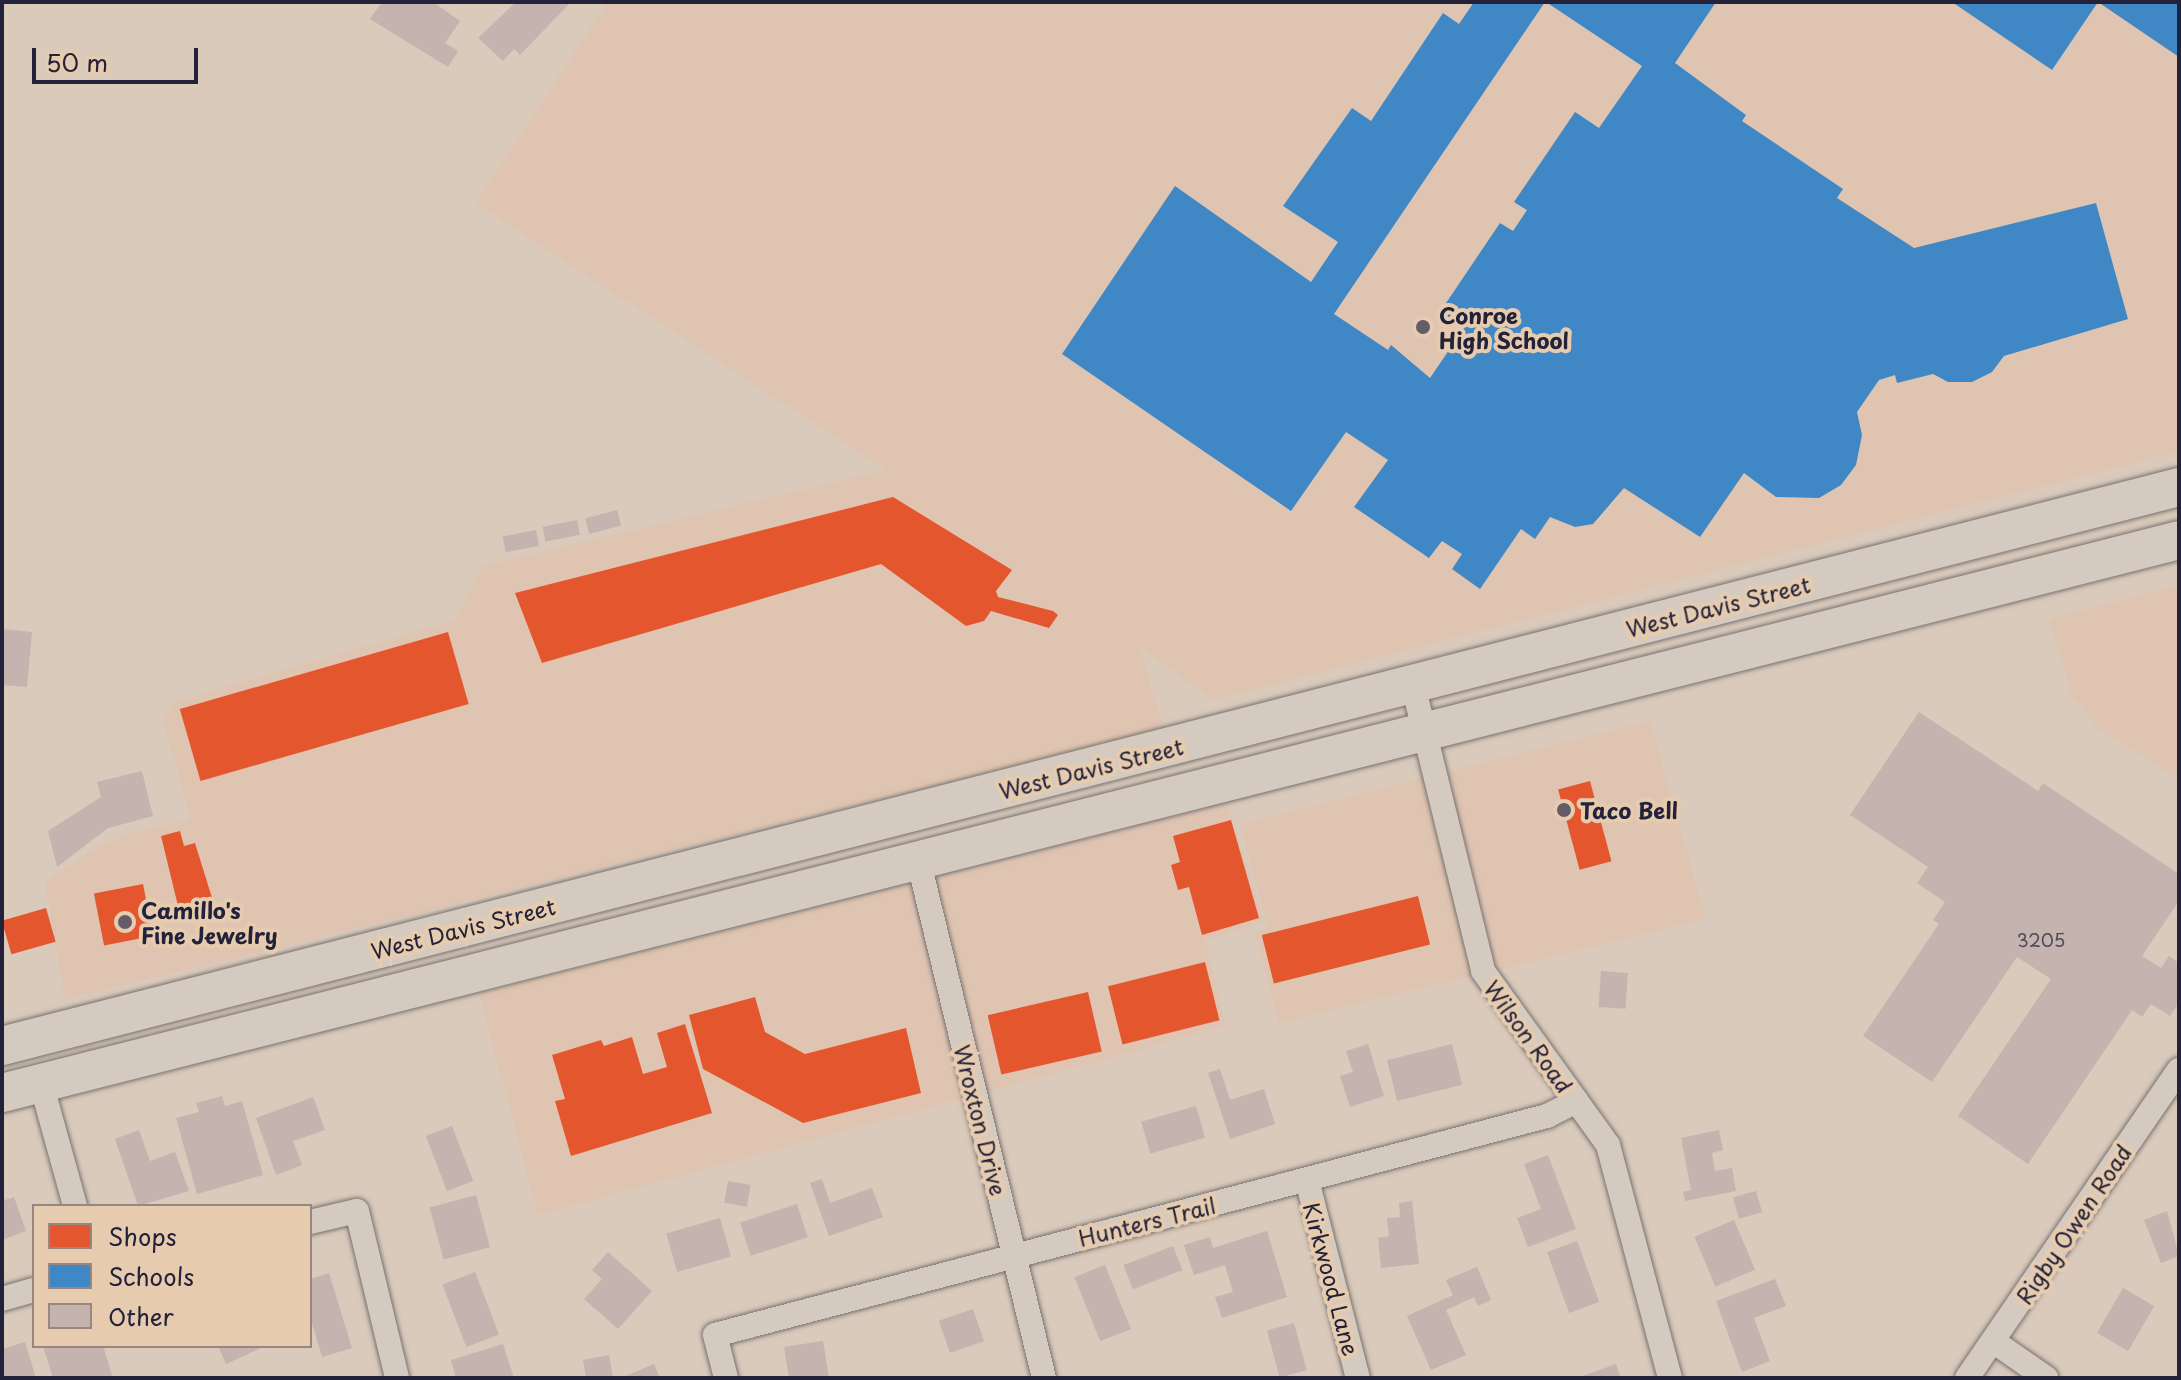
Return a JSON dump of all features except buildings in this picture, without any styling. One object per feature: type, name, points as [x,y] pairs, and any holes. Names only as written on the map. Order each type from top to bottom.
[{"type":"main road","name":"West Davis Street","points":[[2,1046],[2179,487]]},
{"type":"main road","points":[[1869,617],[1870,600],[1884,584],[2061,535],[2083,512]]},
{"type":"main road","name":"West Davis Street","points":[[2,1093],[334,1006],[919,863],[2179,540]]},
{"type":"main road","points":[[767,900],[773,877],[793,862],[1020,803],[1053,778]]},
{"type":"main road","points":[[334,1006],[366,982],[532,937],[543,926],[547,907]]},
{"type":"main road","points":[[41,1083],[42,1068],[62,1049],[215,1007],[241,985]]},
{"type":"street","name":"Wilson Road","points":[[1413,685],[1422,732],[1483,971],[1608,1145],[1621,1181],[1670,1378]]},
{"type":"street","name":"Wroxton Drive","points":[[919,863],[1044,1378]]},
{"type":"street","name":"Rigby Owen Road","points":[[1967,1378],[2179,1070]]},
{"type":"street","points":[[41,1083],[74,1204]]},
{"type":"street","name":"Hunters Trail","points":[[726,1378],[715,1335],[1547,1116],[1576,1101]]},
{"type":"street","name":"Kirkwood Lane","points":[[1307,1180],[1358,1378]]},
{"type":"street","points":[[312,1222],[357,1211],[397,1378]]},
{"type":"street","points":[[2,1299],[32,1291]]},
{"type":"street","points":[[1993,1341],[2046,1378]]},
{"type":"shaded area","name":"Conroe High School","points":[[608,2],[2179,2],[2179,451],[1214,700],[1139,647],[1164,728],[65,1000],[45,882],[94,849],[128,834],[191,820],[163,721],[174,702],[455,620],[483,566],[886,470],[475,203]]},
{"type":"shaded area","points":[[2179,585],[2179,779],[2099,729],[2072,696],[2049,619]]},
{"type":"shaded area","points":[[1650,721],[1706,919],[1279,1023],[1255,933],[1268,928],[1240,824]]},
{"type":"shaded area","points":[[1222,804],[1231,814],[1264,922],[1205,940],[1226,1026],[538,1215],[479,994]]},
{"type":"place","name":"Conroe High School","points":[[1423,327]]},
{"type":"place","name":"Taco Bell","points":[[1564,810]]},
{"type":"place","name":"Camillo's Fine Jewelry","points":[[125,922]]}]
